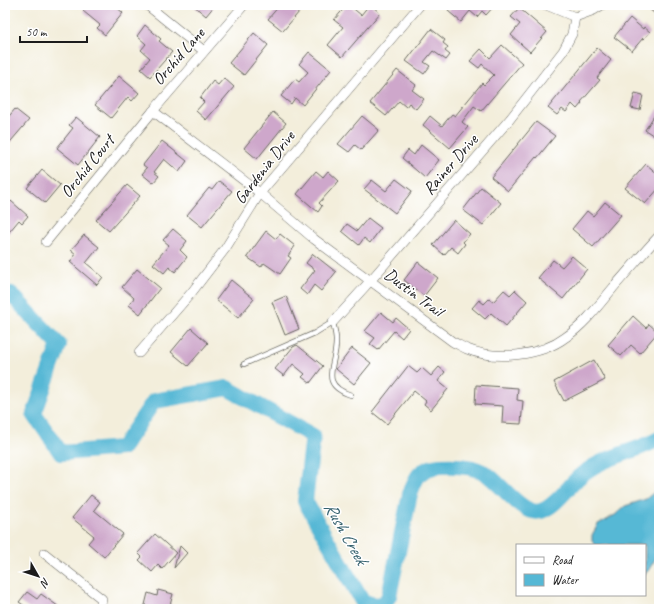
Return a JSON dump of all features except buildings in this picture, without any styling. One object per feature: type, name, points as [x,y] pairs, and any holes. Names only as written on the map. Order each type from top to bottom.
[{"type":"street","points":[[147,5],[204,51]]},
{"type":"street","name":"Orchid Lane","points":[[153,111],[244,5]]},
{"type":"street","name":"Gardenia Drive","points":[[139,353],[192,292],[225,248],[260,193],[420,5]]},
{"type":"street","points":[[546,5],[574,17],[594,10],[602,5]]},
{"type":"street","name":"Rainer Drive","points":[[333,322],[510,118],[564,51],[572,34],[574,17]]},
{"type":"street","name":"Dustin Trail","points":[[153,111],[260,193],[314,239],[454,342],[467,349],[490,355],[527,353],[543,349],[557,343],[577,329],[659,236]]},
{"type":"street","name":"Orchid Court","points":[[46,242],[153,111]]},
{"type":"street","points":[[44,553],[102,599],[100,609]]},
{"type":"lane","points":[[244,364],[314,333],[333,322],[336,340],[331,377],[334,385],[340,392],[351,395]]},
{"type":"water","points":[[659,488],[659,553],[646,573],[646,544],[594,544],[592,541],[592,535],[598,524],[615,515],[625,506],[646,499]]},
{"type":"waterway","name":"Rush Creek","points":[[5,297],[11,294],[59,345],[34,414],[61,453],[122,448],[154,401],[227,388],[313,436],[305,501],[362,601],[374,605],[384,604],[389,596],[410,494],[414,482],[423,471],[440,466],[464,466],[475,469],[491,477],[519,504],[527,509],[541,511],[557,501],[579,477],[588,470],[607,460],[659,439]]}]
